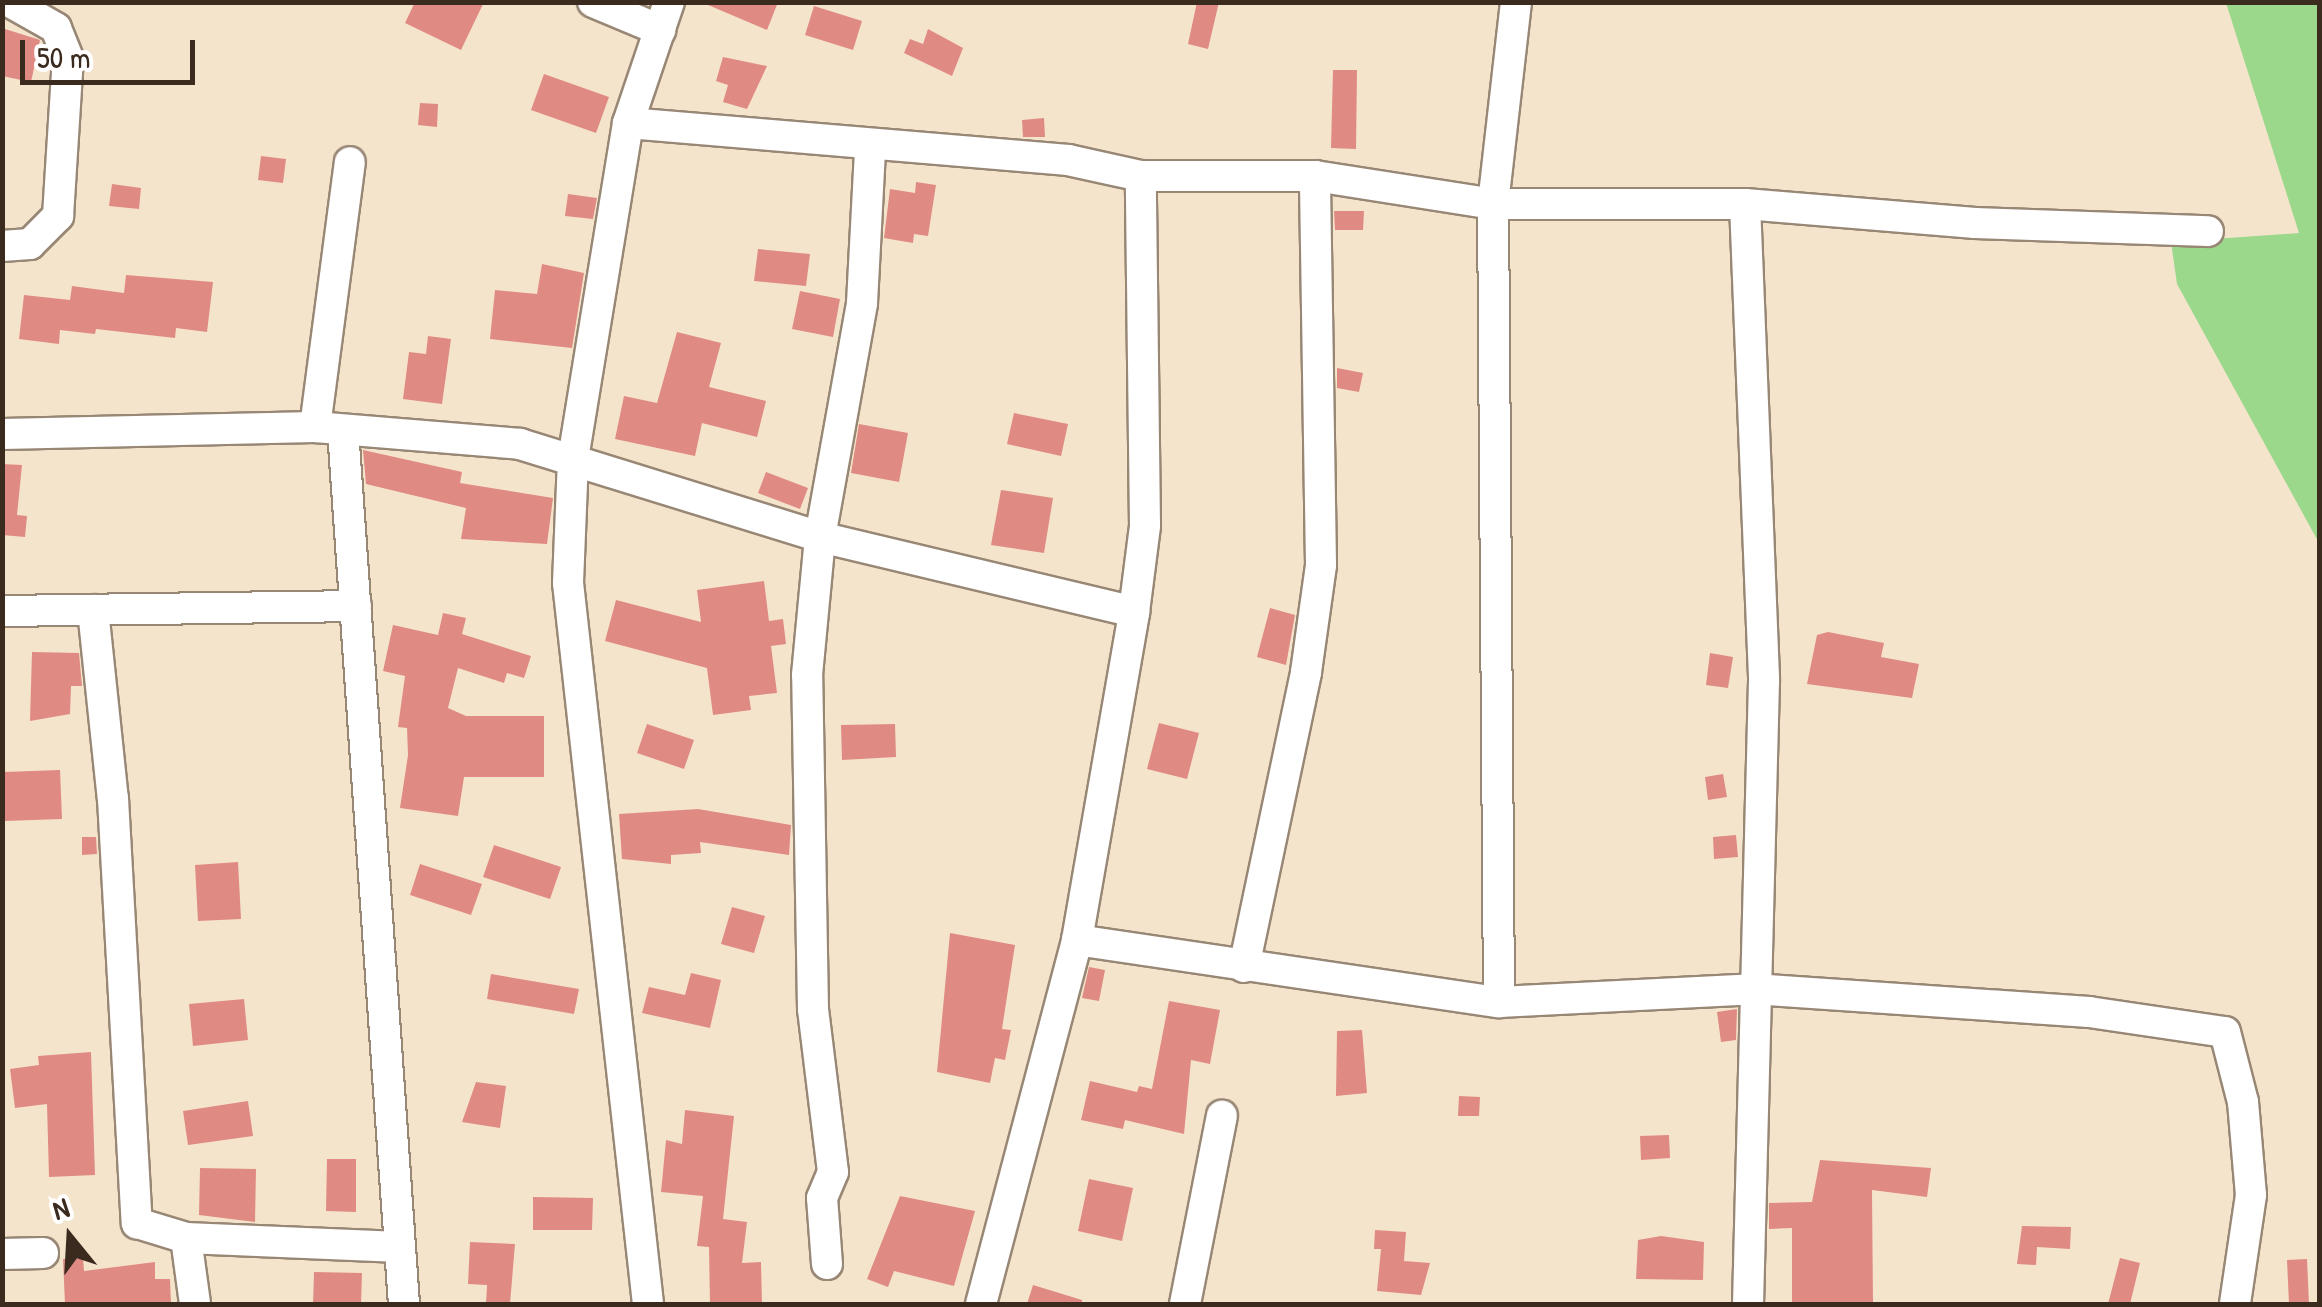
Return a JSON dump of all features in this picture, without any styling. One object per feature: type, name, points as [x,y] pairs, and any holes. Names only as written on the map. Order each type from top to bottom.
[{"type":"street","points":[[2,246],[30,244],[58,216],[68,58],[56,28],[10,2]]},
{"type":"street","points":[[593,2],[664,16],[628,123],[573,459],[568,584],[648,1304]]},
{"type":"street","points":[[1499,1002],[1493,204],[1516,2]]},
{"type":"street","points":[[628,123],[870,148],[1068,160],[1141,176],[1315,176],[1493,204],[1745,204],[1975,223],[2208,231]]},
{"type":"street","points":[[827,1264],[822,1198],[833,1172],[813,1008],[807,675],[820,537],[862,303],[870,148]]},
{"type":"street","points":[[350,162],[329,428],[356,606],[404,1304]]},
{"type":"street","points":[[981,1304],[1077,940],[1134,612],[1145,526],[1141,176]]},
{"type":"street","points":[[1244,967],[1306,672],[1321,565],[1315,176]]},
{"type":"street","points":[[1745,204],[1764,681],[1748,1304]]},
{"type":"street","points":[[2,434],[329,428],[469,437],[573,459],[820,537],[1134,612]]},
{"type":"street","points":[[2,612],[356,606]]},
{"type":"street","points":[[92,610],[113,799],[137,1223],[186,1238],[400,1246]]},
{"type":"street","points":[[1077,940],[1499,1002],[1754,989],[2089,1012],[2225,1032],[2243,1102],[2250,1195],[2236,1304]]},
{"type":"street","points":[[1186,1304],[1222,1116]]},
{"type":"street","points":[[186,1238],[195,1304]]},
{"type":"street","points":[[2,1254],[42,1252]]},
{"type":"green space","points":[[2226,3],[2319,3],[2319,543],[2177,284],[2171,242],[2299,233]]},
{"type":"building","points":[[415,2],[484,2],[461,50],[405,23]]},
{"type":"building","points":[[701,2],[778,2],[767,30]]},
{"type":"building","points":[[1197,2],[1219,2],[1208,49],[1188,44]]},
{"type":"building","points":[[814,6],[862,21],[853,50],[805,35]]},
{"type":"building","points":[[2,28],[40,40],[31,82],[2,76]]},
{"type":"building","points":[[928,29],[963,48],[952,76],[904,53],[910,39],[923,44]]},
{"type":"building","points":[[723,57],[767,66],[747,109],[723,102],[728,85],[716,81]]},
{"type":"building","points":[[1333,70],[1357,70],[1356,149],[1331,148]]},
{"type":"building","points":[[544,74],[609,97],[596,133],[531,110]]},
{"type":"building","points":[[420,103],[438,104],[437,127],[418,125]]},
{"type":"building","points":[[1044,118],[1045,137],[1023,137],[1022,120]]},
{"type":"building","points":[[261,156],[286,159],[283,183],[258,180]]},
{"type":"building","points":[[916,182],[936,185],[928,236],[914,234],[913,243],[884,238],[890,189],[915,193]]},
{"type":"building","points":[[112,184],[141,188],[139,209],[109,206]]},
{"type":"building","points":[[568,194],[597,198],[593,219],[565,216]]},
{"type":"building","points":[[1334,211],[1364,211],[1363,230],[1335,230]]},
{"type":"building","points":[[758,249],[810,254],[806,286],[754,281]]},
{"type":"building","points":[[542,264],[584,273],[572,348],[490,339],[495,290],[537,294]]},
{"type":"building","points":[[126,275],[213,282],[207,332],[176,328],[175,338],[96,329],[95,334],[60,330],[59,344],[19,339],[24,295],[70,300],[72,286],[124,293]]},
{"type":"building","points":[[800,291],[840,299],[833,337],[792,329]]},
{"type":"building","points":[[677,332],[721,343],[709,387],[766,401],[757,437],[702,423],[695,456],[615,439],[624,396],[657,403]]},
{"type":"building","points":[[428,336],[451,339],[442,404],[403,399],[409,352],[426,354]]},
{"type":"building","points":[[1337,368],[1363,373],[1359,392],[1337,388]]},
{"type":"building","points":[[1014,413],[1068,424],[1061,456],[1007,444]]},
{"type":"building","points":[[859,424],[908,433],[899,482],[851,473]]},
{"type":"building","points":[[363,450],[462,472],[460,483],[553,498],[547,544],[461,539],[466,508],[366,484]]},
{"type":"building","points":[[2,464],[22,465],[17,515],[27,516],[25,537],[2,535]]},
{"type":"building","points":[[766,472],[808,488],[800,509],[758,493]]},
{"type":"building","points":[[1001,490],[1053,498],[1044,553],[991,545]]},
{"type":"building","points":[[764,581],[769,621],[783,619],[786,644],[771,646],[777,693],[749,696],[751,710],[713,715],[707,668],[605,641],[616,600],[701,622],[697,590]]},
{"type":"building","points":[[1270,608],[1295,615],[1286,665],[1257,657]]},
{"type":"building","points":[[443,613],[466,618],[462,634],[531,656],[524,678],[507,673],[504,683],[458,668],[448,708],[466,716],[544,716],[544,777],[464,777],[458,816],[400,808],[408,755],[407,728],[398,727],[405,676],[383,671],[393,625],[438,635]]},
{"type":"building","points":[[1828,632],[1884,643],[1881,657],[1919,664],[1912,698],[1807,684],[1817,635]]},
{"type":"building","points":[[32,652],[79,653],[82,686],[71,686],[70,714],[30,721]]},
{"type":"building","points":[[1710,653],[1733,657],[1728,688],[1706,685]]},
{"type":"building","points":[[1159,723],[1199,733],[1187,779],[1147,769]]},
{"type":"building","points":[[647,724],[694,740],[684,769],[637,753]]},
{"type":"building","points":[[895,724],[896,757],[842,760],[841,725]]},
{"type":"building","points":[[60,770],[62,819],[5,821],[3,772]]},
{"type":"building","points":[[1723,774],[1727,797],[1708,800],[1705,777]]},
{"type":"building","points":[[698,809],[791,825],[789,855],[700,842],[701,853],[671,855],[671,864],[622,859],[619,814]]},
{"type":"building","points":[[1736,835],[1738,857],[1714,859],[1713,837]]},
{"type":"building","points":[[82,837],[96,837],[97,854],[82,855]]},
{"type":"building","points":[[494,845],[561,867],[550,899],[483,877]]},
{"type":"building","points":[[238,862],[241,919],[198,921],[195,865]]},
{"type":"building","points":[[420,864],[482,884],[471,915],[410,895]]},
{"type":"building","points":[[732,907],[765,916],[754,953],[721,944]]},
{"type":"building","points":[[950,933],[1015,945],[1002,1029],[1011,1030],[1005,1060],[995,1058],[990,1083],[937,1072]]},
{"type":"building","points":[[1089,967],[1105,970],[1099,1001],[1082,998]]},
{"type":"building","points":[[691,973],[721,980],[710,1028],[642,1013],[649,987],[685,995]]},
{"type":"building","points":[[491,974],[579,989],[574,1014],[487,999]]},
{"type":"building","points":[[244,999],[248,1040],[193,1046],[189,1004]]},
{"type":"building","points":[[1169,1001],[1220,1010],[1210,1064],[1191,1060],[1184,1134],[1125,1120],[1123,1129],[1081,1120],[1090,1081],[1137,1092],[1139,1086],[1152,1089]]},
{"type":"building","points":[[1737,1009],[1736,1040],[1721,1042],[1717,1012]]},
{"type":"building","points":[[1362,1030],[1367,1093],[1336,1096],[1337,1031]]},
{"type":"building","points":[[91,1052],[95,1175],[49,1177],[47,1104],[15,1108],[10,1069],[39,1065],[38,1056]]},
{"type":"building","points":[[476,1082],[506,1086],[500,1128],[462,1122]]},
{"type":"building","points":[[1459,1096],[1480,1097],[1479,1116],[1458,1116]]},
{"type":"building","points":[[248,1101],[253,1136],[188,1145],[183,1111]]},
{"type":"building","points":[[685,1110],[734,1116],[723,1219],[747,1222],[742,1263],[761,1262],[762,1304],[710,1304],[709,1247],[697,1246],[703,1196],[661,1192],[666,1140],[682,1144]]},
{"type":"building","points":[[1669,1135],[1670,1158],[1641,1160],[1640,1136]]},
{"type":"building","points":[[327,1159],[356,1159],[356,1212],[326,1211]]},
{"type":"building","points":[[1820,1160],[1931,1168],[1927,1197],[1872,1190],[1873,1304],[1792,1304],[1792,1228],[1769,1229],[1769,1203],[1812,1202]]},
{"type":"building","points":[[200,1168],[256,1169],[255,1222],[199,1215]]},
{"type":"building","points":[[1089,1179],[1133,1188],[1122,1241],[1078,1231]]},
{"type":"building","points":[[900,1196],[975,1211],[954,1286],[894,1271],[888,1287],[867,1279]]},
{"type":"building","points":[[533,1197],[593,1198],[592,1230],[533,1230]]},
{"type":"building","points":[[2022,1226],[2071,1227],[2070,1249],[2037,1247],[2036,1265],[2017,1264]]},
{"type":"building","points":[[1375,1230],[1406,1232],[1404,1261],[1430,1263],[1421,1295],[1377,1291],[1381,1249],[1374,1249]]},
{"type":"building","points":[[1661,1236],[1704,1242],[1703,1280],[1636,1279],[1638,1240]]},
{"type":"building","points":[[470,1242],[515,1244],[510,1304],[486,1304],[487,1285],[468,1284]]},
{"type":"building","points":[[83,1258],[84,1271],[155,1262],[155,1279],[170,1279],[171,1304],[65,1304],[63,1259]]},
{"type":"building","points":[[2120,1258],[2140,1263],[2130,1304],[2108,1304]]},
{"type":"building","points":[[2307,1259],[2309,1304],[2289,1304],[2287,1260]]},
{"type":"building","points":[[314,1272],[362,1273],[361,1304],[313,1304]]},
{"type":"building","points":[[1033,1285],[1082,1300],[1082,1304],[1027,1304]]}]
